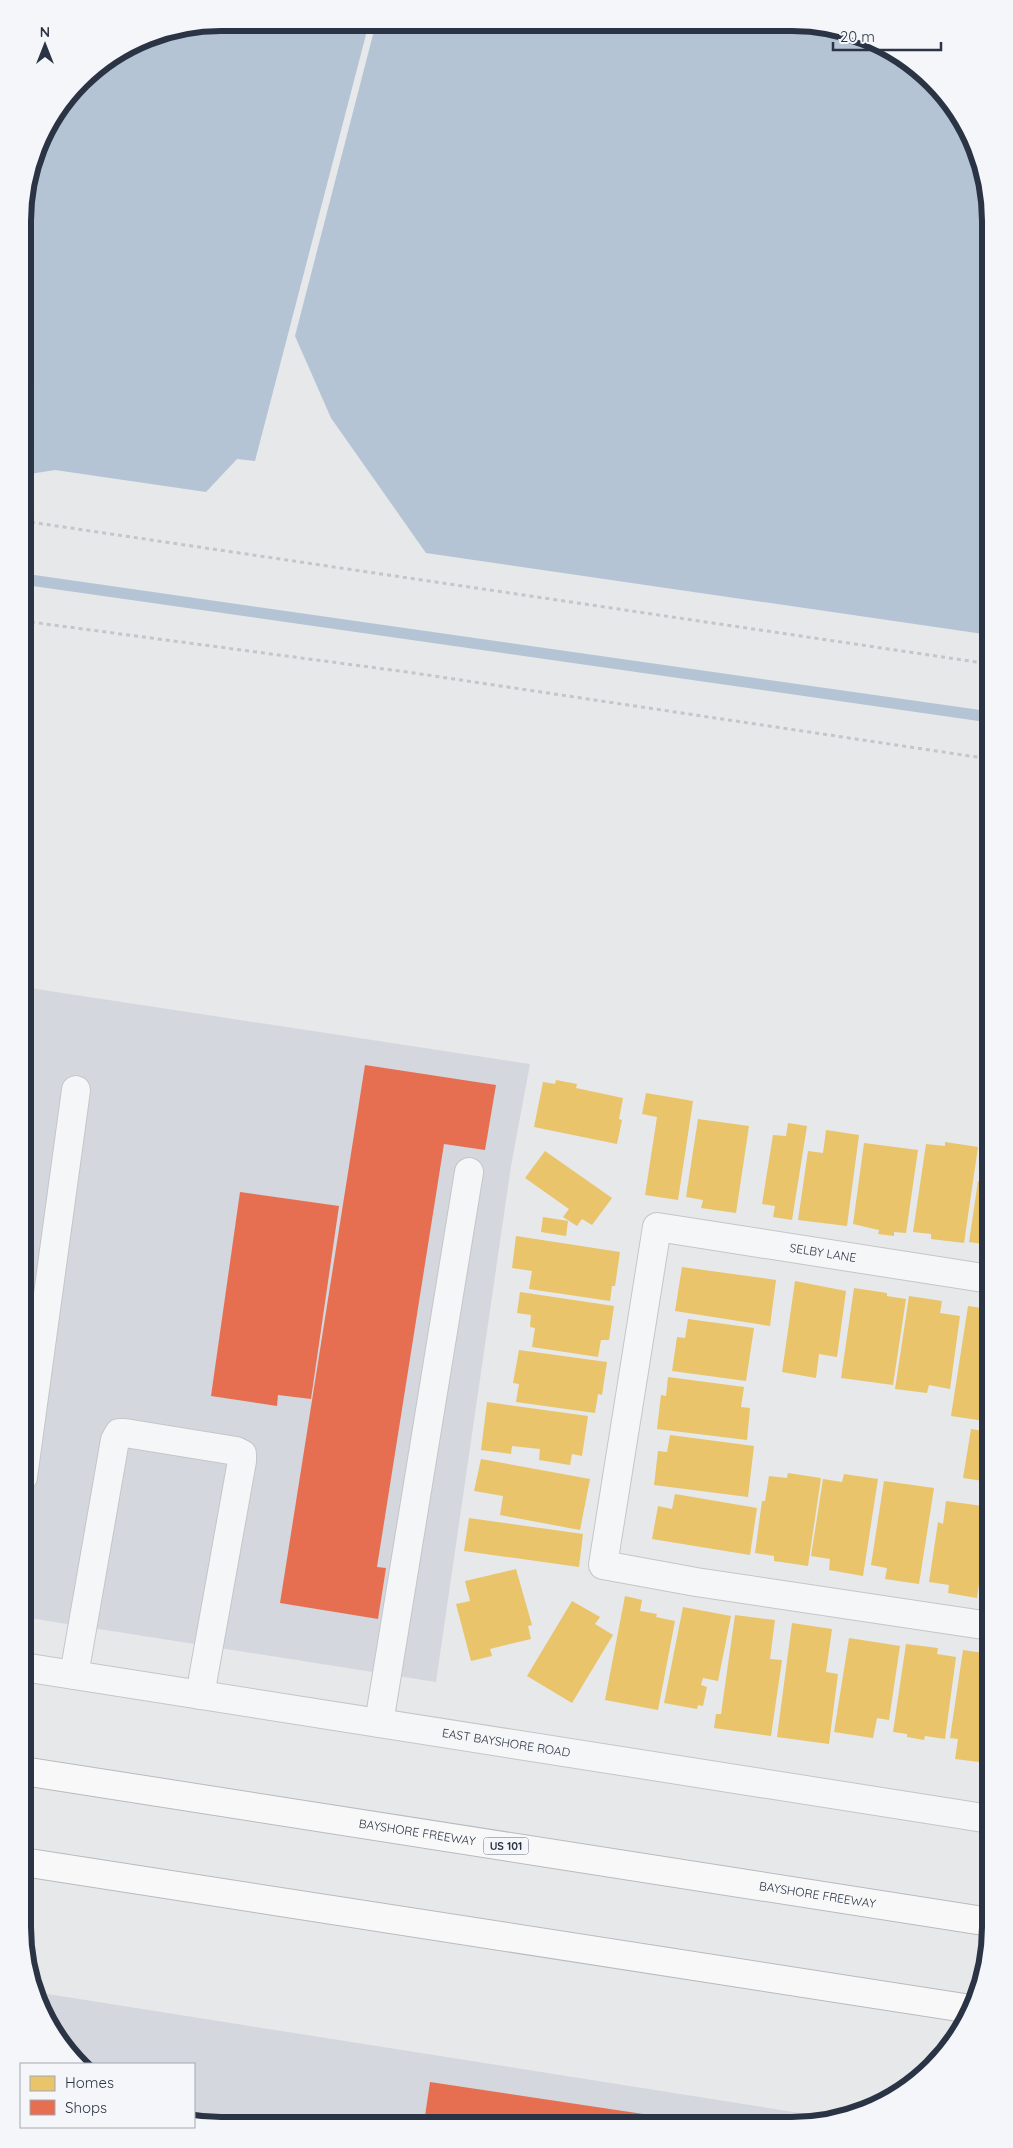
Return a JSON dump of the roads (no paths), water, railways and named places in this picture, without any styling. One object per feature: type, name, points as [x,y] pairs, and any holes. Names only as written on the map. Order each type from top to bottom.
[{"type":"highway","name":"BAYSHORE FREEWAY","points":[[31,1772],[982,1921]]},
{"type":"highway","points":[[31,1863],[963,2008]]},
{"type":"street","points":[[31,1418],[76,1090]]},
{"type":"street","points":[[379,1723],[469,1172]]},
{"type":"street","name":"SELBY LANE","points":[[982,1278],[657,1227],[603,1565],[696,1582],[982,1625]]},
{"type":"street","points":[[74,1675],[115,1440],[119,1433],[125,1433],[236,1451],[242,1454],[200,1695]]},
{"type":"street","name":"EAST BAYSHORE ROAD","points":[[31,1668],[982,1818]]},
{"type":"water","points":[[221,31],[367,31],[255,461],[237,459],[206,492],[55,470],[31,474],[31,221],[35,184],[41,160],[63,116],[78,96],[96,78],[126,57],[160,41],[184,35]]},
{"type":"water","points":[[374,31],[792,31],[829,35],[853,41],[897,63],[917,78],[935,96],[950,116],[962,137],[972,160],[978,184],[982,221],[982,634],[426,553],[331,418],[295,336]]},
{"type":"waterway","points":[[31,580],[982,716]]}]
